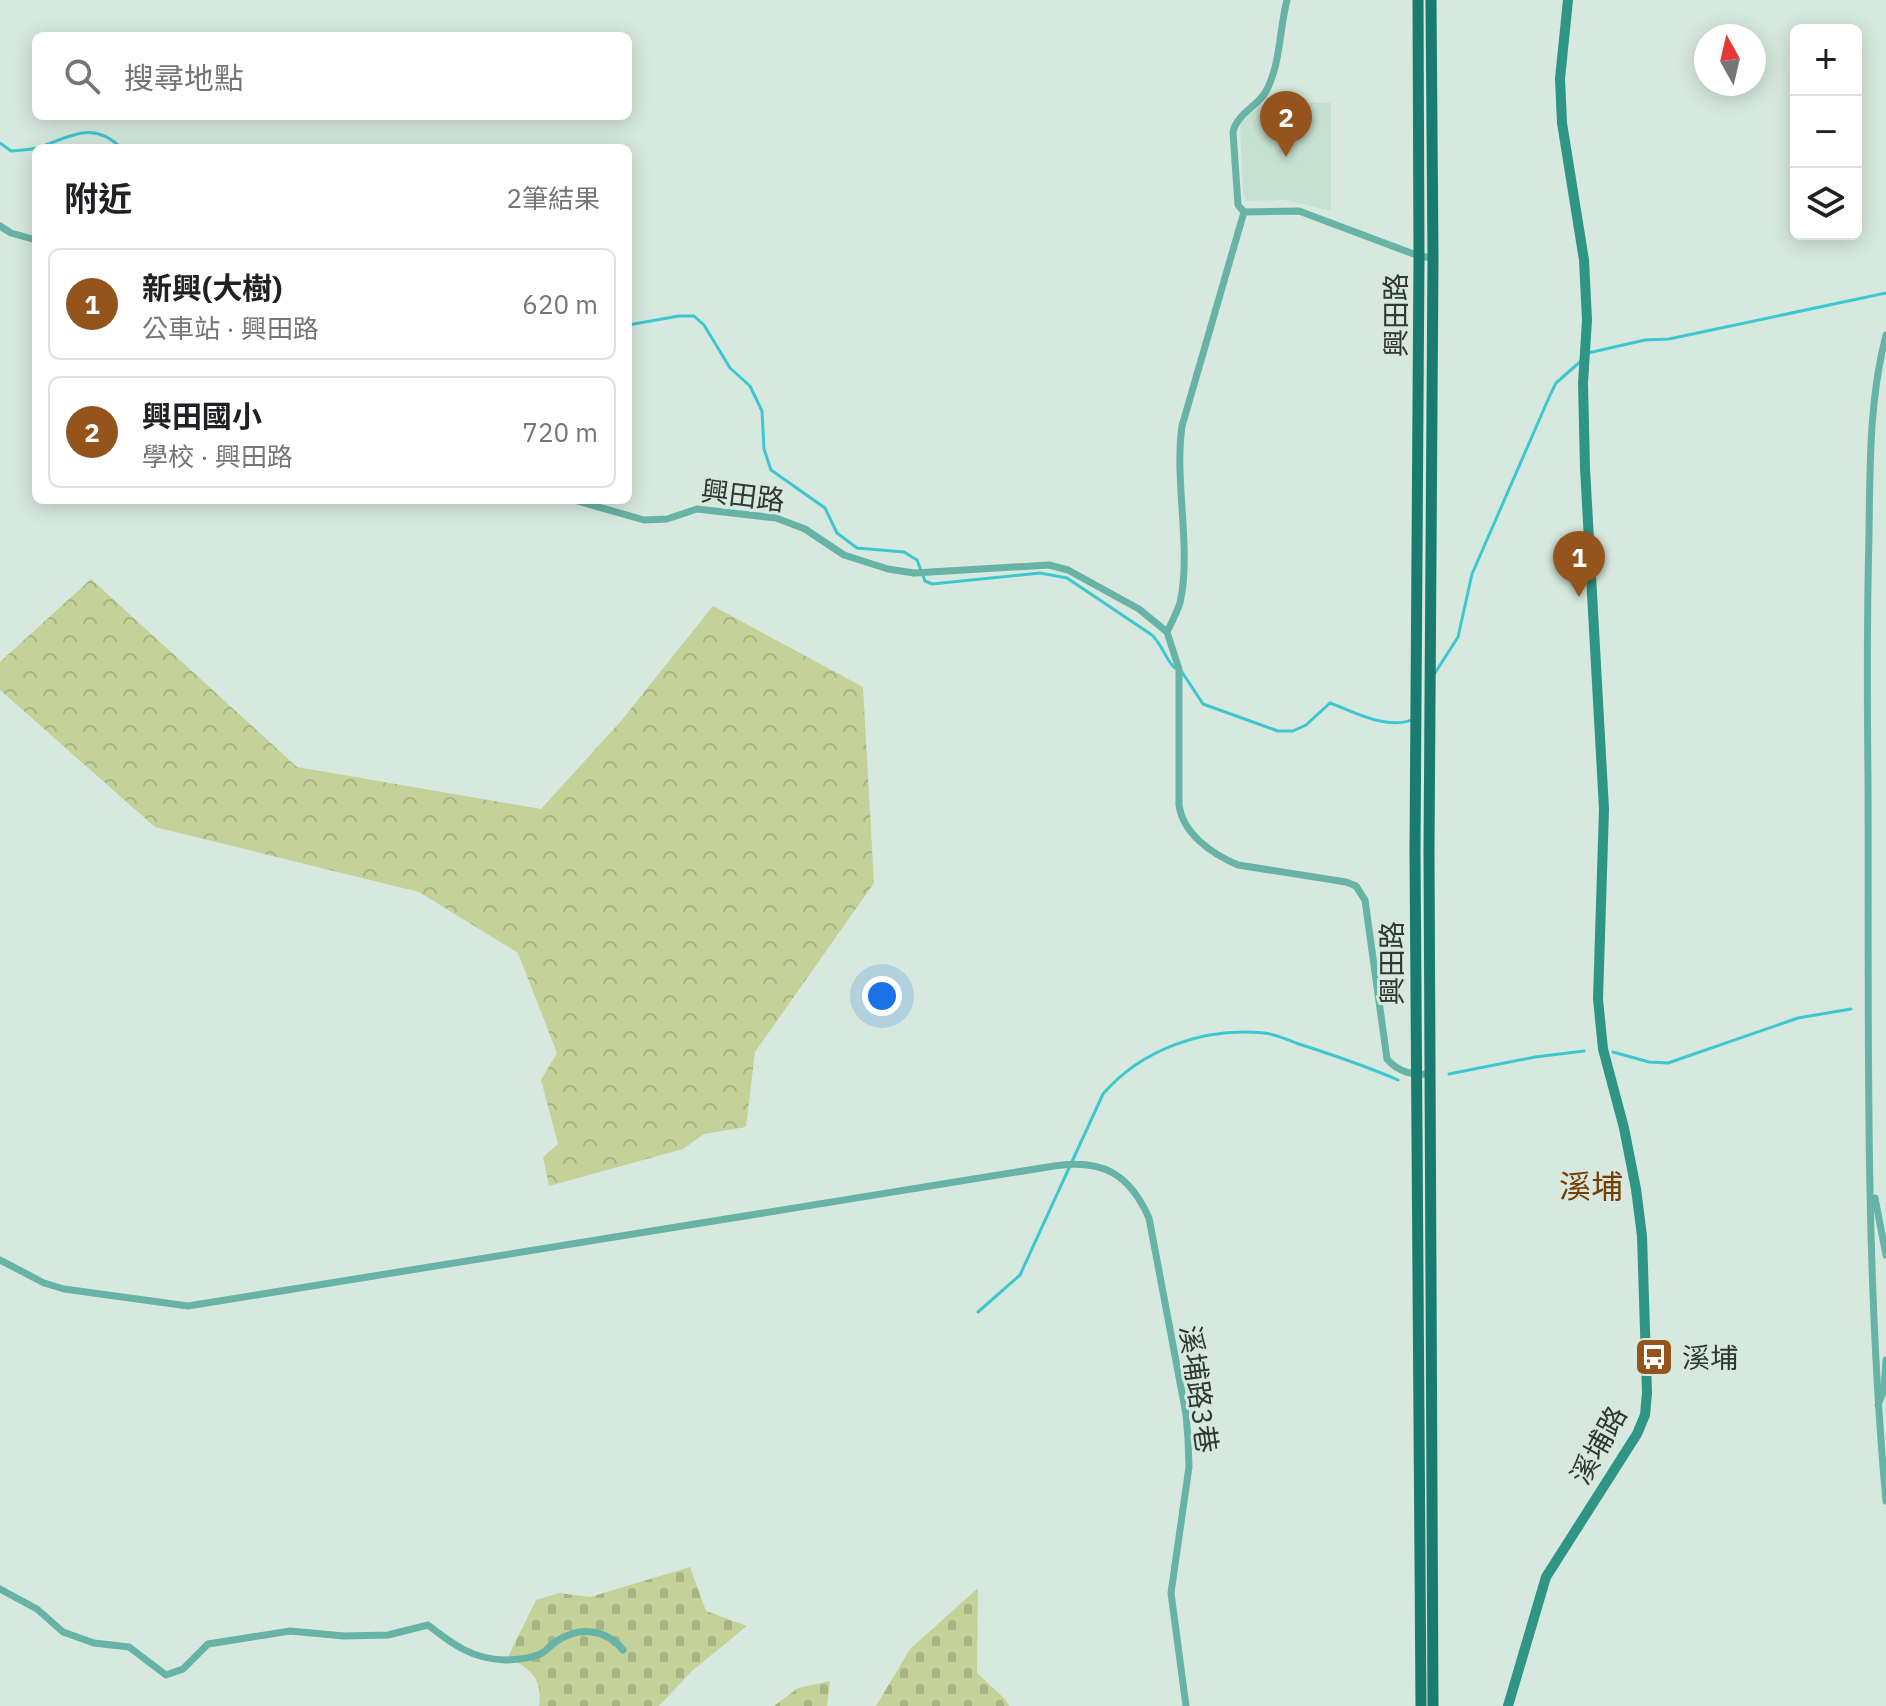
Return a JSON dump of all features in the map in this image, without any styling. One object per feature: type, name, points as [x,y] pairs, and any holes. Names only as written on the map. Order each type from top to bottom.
[{"type":"main road","name":"興田路","points":[[1416,1074],[1418,0]]},
{"type":"main road","name":"興田路","points":[[1430,1074],[1431,0]]},
{"type":"main road","points":[[1416,1074],[1421,1706]]},
{"type":"main road","points":[[1430,1074],[1433,1706]]},
{"type":"street","points":[[1167,632],[1179,605],[1183,575],[1178,452],[1182,426],[1244,212],[1238,205],[1233,132],[1235,123],[1264,94],[1270,82],[1282,38],[1287,0]]},
{"type":"street","name":"溪埔路","points":[[1508,1706],[1546,1577],[1637,1434],[1645,1415],[1642,1236],[1624,1128],[1603,1049],[1598,999],[1604,809],[1585,468],[1583,383],[1587,320],[1584,260],[1562,123],[1560,79],[1568,0]]},
{"type":"street","name":"興田路","points":[[1244,212],[1299,211],[1419,256],[1433,258]]},
{"type":"street","points":[[0,226],[32,239]]},
{"type":"street","points":[[1886,335],[1875,396],[1870,455],[1867,629],[1872,1188],[1877,1409],[1886,1501]]},
{"type":"street","name":"興田路","points":[[588,504],[644,520],[667,519],[697,509],[776,518],[805,529],[844,555],[888,569],[914,573],[1059,566],[1139,609],[1167,632],[1179,669],[1180,815],[1200,842],[1224,860],[1248,868],[1346,882],[1362,892],[1387,1059],[1398,1070],[1416,1074]]},
{"type":"street","points":[[1416,1074],[1430,1074]]},
{"type":"street","name":"溪埔路3巷","points":[[0,1260],[44,1283],[64,1289],[188,1306],[1064,1164],[1097,1165],[1128,1183],[1140,1198],[1149,1218],[1186,1414],[1189,1467],[1171,1593],[1186,1706]]},
{"type":"street","points":[[1872,1188],[1880,1213],[1886,1255]]},
{"type":"street","points":[[1877,1409],[1884,1390],[1886,1360]]},
{"type":"street","points":[[0,1589],[37,1609],[63,1632],[94,1643],[129,1647],[166,1675],[183,1669],[208,1644],[290,1631],[344,1636],[388,1635],[428,1625],[462,1651],[505,1660],[540,1654],[558,1640],[597,1631],[614,1639],[623,1650]]},
{"type":"shaded area","points":[[1265,102],[1331,103],[1331,211],[1285,200],[1246,201],[1240,122]]},
{"type":"green space","points":[[91,579],[297,767],[541,809],[621,721],[713,606],[863,687],[874,883],[755,1052],[746,1127],[704,1134],[683,1149],[549,1186],[543,1157],[558,1144],[541,1080],[557,1053],[518,953],[419,892],[155,827],[0,690],[0,662]]},
{"type":"green space","points":[[690,1567],[706,1611],[747,1626],[692,1671],[659,1706],[539,1706],[539,1688],[534,1676],[508,1657],[536,1600],[559,1593],[590,1597]]},
{"type":"green space","points":[[978,1588],[977,1673],[1009,1706],[876,1706],[910,1649]]},
{"type":"green space","points":[[830,1681],[827,1706],[774,1706],[798,1688]]},
{"type":"waterway","points":[[48,144],[80,133],[100,134],[116,144]]},
{"type":"waterway","points":[[0,143],[11,151],[32,149]]},
{"type":"waterway","points":[[1588,353],[1886,293]]},
{"type":"waterway","points":[[632,324],[694,316],[704,325],[730,368],[750,386],[762,411],[764,449],[771,470],[825,508],[837,533],[857,548],[904,552],[917,560],[925,581],[932,584],[1040,573],[1067,578],[1152,635],[1175,668]]},
{"type":"waterway","points":[[1435,673],[1458,637],[1472,574],[1551,393],[1556,383],[1581,361]]},
{"type":"waterway","points":[[1182,672],[1203,704],[1278,731],[1293,731],[1306,725],[1330,703],[1383,722],[1414,719]]},
{"type":"waterway","points":[[1613,1052],[1649,1062],[1668,1063],[1798,1018],[1851,1009]]},
{"type":"waterway","points":[[978,1312],[1020,1275],[1103,1094],[1119,1078],[1155,1053],[1197,1038],[1241,1032],[1264,1033],[1398,1080]]},
{"type":"waterway","points":[[1449,1074],[1584,1051]]},
{"type":"place","name":"興田國小","points":[[1286,157]]},
{"type":"place","name":"新興(大樹)","points":[[1579,597]]},
{"type":"place","name":"溪埔","points":[[1654,1357]]},
{"type":"district","name":"溪埔","points":[[1591,1186]]}]
